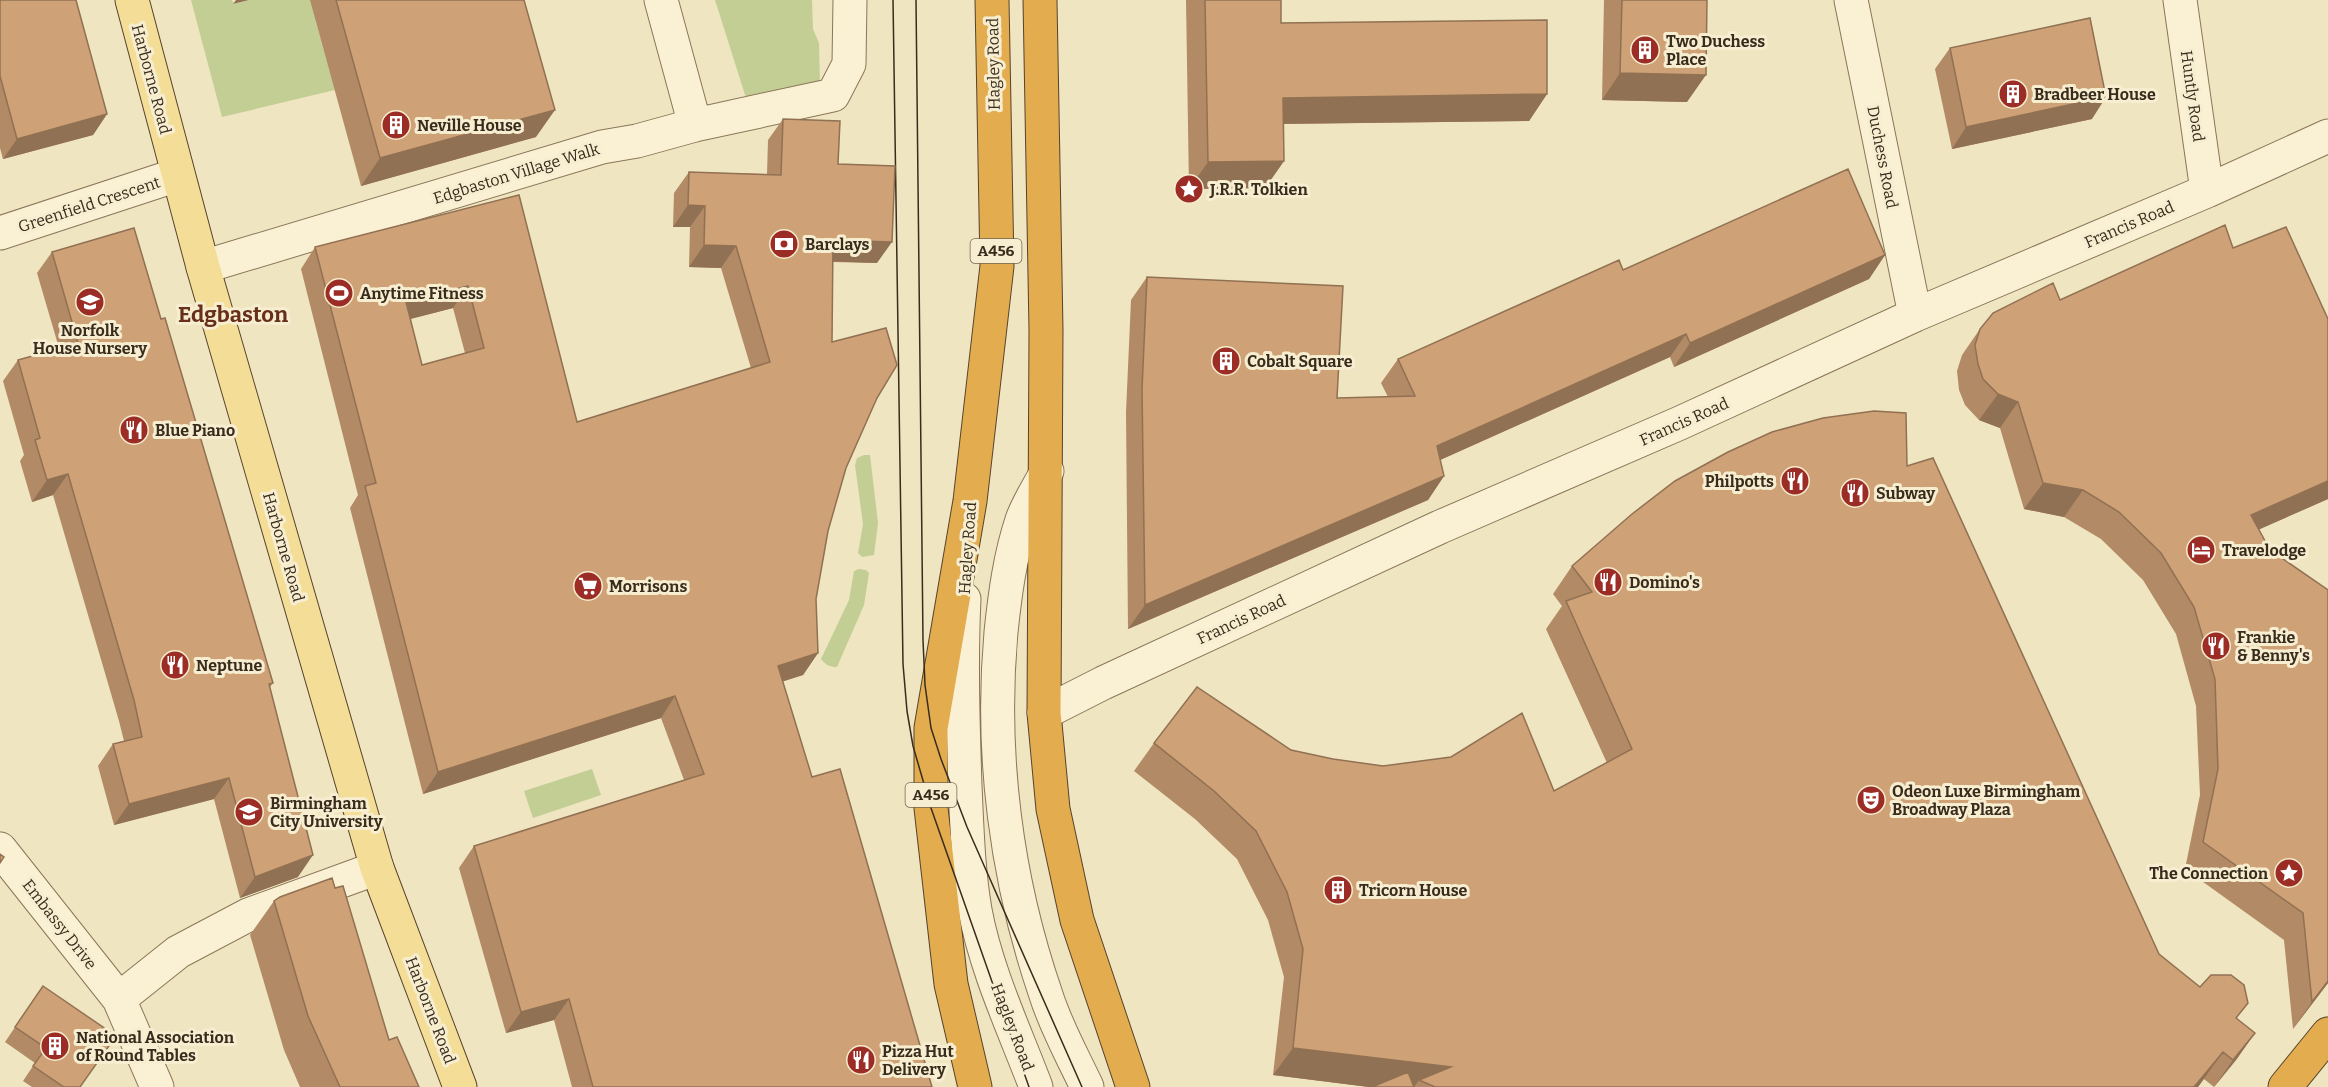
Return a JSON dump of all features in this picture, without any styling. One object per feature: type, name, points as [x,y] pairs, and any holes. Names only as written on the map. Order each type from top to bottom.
[{"type":"highway","name":"Hagley Road","points":[[970,501],[997,266],[992,0]]},
{"type":"highway","name":"A456","points":[[1040,0],[1046,279],[1047,471],[1044,713],[1053,808],[1077,920],[1133,1087]]},
{"type":"highway","name":"A456","points":[[970,501],[931,728],[931,808],[951,984],[975,1087]]},
{"type":"highway","points":[[2285,1087],[2328,1034]]},
{"type":"main road","name":"Harborne Road","points":[[132,0],[177,175],[377,868],[460,1087]]},
{"type":"street","points":[[661,0],[695,125]]},
{"type":"street","name":"Edgbaston Village Walk","points":[[203,267],[602,147],[637,141],[695,125],[833,95],[849,64],[850,0]]},
{"type":"street","name":"Duchess Road","points":[[1851,0],[1915,315]]},
{"type":"street","name":"Huntly Road","points":[[2180,0],[2207,191]]},
{"type":"street","name":"Francis Road","points":[[1044,713],[1113,678],[1440,527],[1680,423],[1915,315],[2207,191],[2328,136]]},
{"type":"street","name":"Greenfield Crescent","points":[[0,233],[177,175]]},
{"type":"street","points":[[1047,471],[1023,518],[1010,561],[998,672],[998,756],[1004,812],[1021,906],[1034,958],[1047,998],[1087,1087]]},
{"type":"street","name":"Hagley Road","points":[[970,501],[962,651],[969,864],[975,910],[990,964],[1036,1087]]},
{"type":"street","name":"Embassy Drive","points":[[0,849],[119,999],[158,1087]]},
{"type":"street","points":[[119,999],[178,952],[248,915],[377,868]]},
{"type":"green space","points":[[191,0],[232,0],[234,4],[249,0],[395,0],[316,22],[335,90],[222,117]]},
{"type":"green space","points":[[715,0],[812,0],[813,29],[819,43],[820,84],[746,98]]},
{"type":"green space","points":[[870,455],[878,523],[874,555],[862,557],[858,553],[863,524],[855,465],[857,458]]},
{"type":"green space","points":[[859,569],[869,573],[864,605],[837,667],[830,666],[821,659],[849,600],[854,571]]},
{"type":"green space","points":[[592,769],[601,795],[533,818],[524,791]]},
{"type":"building","points":[[0,0],[76,0],[107,114],[17,139],[0,76]]},
{"type":"building","points":[[336,0],[524,0],[555,110],[380,158]]},
{"type":"building","points":[[1205,0],[1281,0],[1281,23],[1547,20],[1547,94],[1283,98],[1284,161],[1208,162]]},
{"type":"building","points":[[1622,0],[1707,0],[1706,75],[1620,73]]},
{"type":"building","name":"Bradbeer House","points":[[2090,18],[2106,97],[1966,127],[1950,48]]},
{"type":"building","points":[[783,119],[840,121],[838,164],[895,166],[892,242],[833,240],[832,342],[886,328],[897,365],[877,398],[846,468],[828,531],[816,599],[818,653],[778,666],[812,777],[840,769],[932,1087],[593,1087],[569,999],[521,1012],[474,846],[704,774],[675,696],[438,772],[365,486],[376,483],[315,247],[519,195],[577,422],[770,362],[736,246],[704,245],[705,206],[688,205],[689,172],[781,175]],"holes":[[[468,286],[484,348],[422,365],[406,302]]]},
{"type":"building","points":[[1848,169],[1885,255],[1690,343],[1686,334],[1437,446],[1444,476],[1145,605],[1142,389],[1147,277],[1343,286],[1337,398],[1415,396],[1398,359],[1619,260],[1623,270]]},
{"type":"building","points":[[2225,225],[2233,248],[2286,227],[2328,319],[2328,481],[2251,515],[2270,550],[2328,590],[2328,981],[2312,1002],[2303,913],[2203,842],[2218,769],[2215,679],[2194,607],[2161,553],[2119,512],[2083,490],[2043,483],[2018,402],[1998,394],[1983,379],[1975,345],[1980,329],[1993,313],[2053,283],[2060,300]]},
{"type":"building","points":[[134,228],[161,319],[165,318],[273,683],[269,684],[313,855],[255,877],[229,778],[129,804],[113,744],[142,737],[134,700],[68,474],[47,480],[35,440],[40,438],[18,360],[78,343],[52,252]]},
{"type":"building","points":[[1874,411],[1906,413],[1907,466],[1933,458],[2159,954],[2200,987],[2211,975],[2231,975],[2244,985],[2248,1003],[2236,1018],[2255,1033],[2233,1060],[2223,1052],[2194,1087],[1435,1087],[1419,1080],[1451,1067],[1293,1048],[1303,949],[1287,892],[1256,831],[1214,791],[1154,743],[1197,687],[1291,750],[1383,766],[1451,757],[1522,713],[1554,791],[1632,749],[1566,601],[1592,592],[1572,566],[1632,514],[1675,481],[1728,452],[1772,432],[1823,418]]},
{"type":"building","points":[[332,878],[335,888],[343,886],[389,1040],[397,1037],[419,1087],[340,1087],[308,1016],[274,901]]},
{"type":"building","name":"National Association of Round Tables","points":[[43,986],[116,1036],[80,1087],[64,1087],[33,1066],[46,1048],[15,1027]]},
{"type":"building","points":[[1408,1072],[1414,1087],[1372,1087]]},
{"type":"tram line","points":[[893,0],[903,664],[907,711],[913,746],[931,808],[1029,1087]]},
{"type":"tram line","points":[[916,0],[923,640],[925,685],[931,728],[967,827],[1082,1087]]},
{"type":"place","name":"Two Duchess Place","points":[[1645,50]]},
{"type":"place","name":"Bradbeer House","points":[[2013,94]]},
{"type":"place","name":"Neville House","points":[[396,125]]},
{"type":"place","name":"J.R.R. Tolkien","points":[[1189,189]]},
{"type":"place","name":"Barclays","points":[[784,244]]},
{"type":"place","name":"Anytime Fitness","points":[[339,293]]},
{"type":"place","name":"Norfolk House Nursery","points":[[90,302]]},
{"type":"place","name":"Cobalt Square","points":[[1226,361]]},
{"type":"place","name":"Blue Piano","points":[[134,430]]},
{"type":"place","name":"Philpotts","points":[[1795,481]]},
{"type":"place","name":"Subway","points":[[1855,493]]},
{"type":"place","name":"Travelodge","points":[[2201,550]]},
{"type":"place","name":"Domino's","points":[[1608,582]]},
{"type":"place","name":"Morrisons","points":[[588,586]]},
{"type":"place","name":"Frankie & Benny's","points":[[2216,646]]},
{"type":"place","name":"Neptune","points":[[175,665]]},
{"type":"place","name":"Odeon Luxe Birmingham Broadway Plaza","points":[[1871,800]]},
{"type":"place","name":"Birmingham City University","points":[[249,812]]},
{"type":"place","name":"The Connection","points":[[2289,873]]},
{"type":"place","name":"Tricorn House","points":[[1338,890]]},
{"type":"place","name":"National Association of Round Tables","points":[[55,1046]]},
{"type":"place","name":"Pizza Hut Delivery","points":[[861,1060]]},
{"type":"district","name":"Edgbaston","points":[[233,314]]}]
